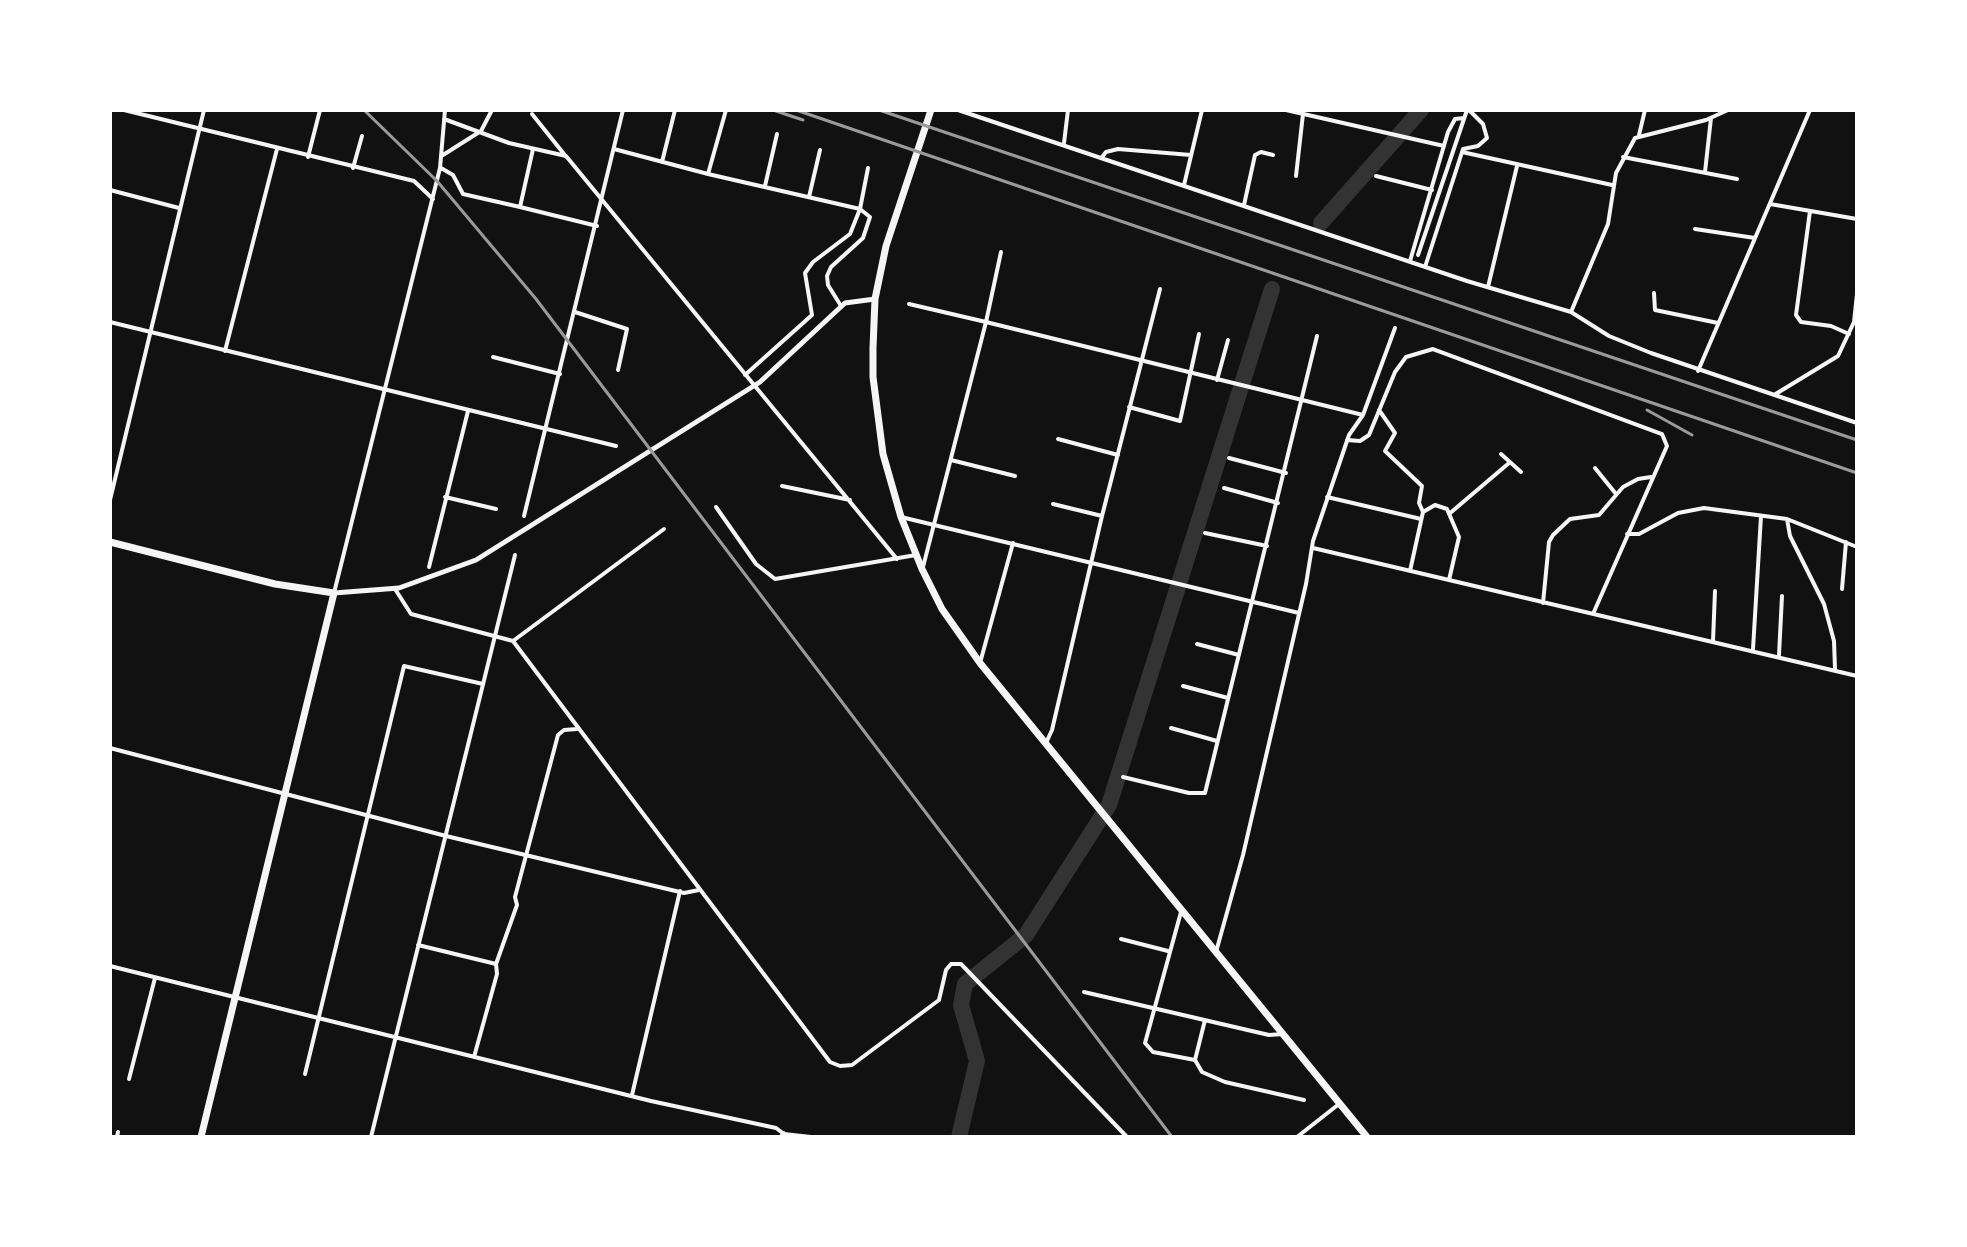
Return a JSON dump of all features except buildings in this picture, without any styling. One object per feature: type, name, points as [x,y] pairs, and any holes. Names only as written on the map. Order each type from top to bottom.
[{"type":"main road","points":[[931,110],[886,246],[875,299],[873,377],[883,454],[901,517],[916,555],[953,627],[980,663],[1367,1137]]},
{"type":"main road","points":[[110,542],[275,584],[334,593],[201,1137]]},
{"type":"street","points":[[124,110],[414,181],[433,199]]},
{"type":"street","points":[[110,500],[148,331],[204,110]]},
{"type":"street","points":[[308,157],[320,110]]},
{"type":"street","points":[[445,110],[440,168],[433,199],[334,593],[397,589],[476,560],[760,382],[841,306],[851,300],[875,299]]},
{"type":"street","points":[[441,156],[481,131],[492,110]]},
{"type":"street","points":[[524,516],[623,110]]},
{"type":"street","points":[[662,162],[675,110]]},
{"type":"street","points":[[708,174],[726,110]]},
{"type":"street","points":[[958,110],[1064,143],[1425,267],[1571,312],[1609,336],[1698,371],[1857,423]]},
{"type":"street","points":[[1064,143],[1068,110]]},
{"type":"street","points":[[1184,185],[1202,110]]},
{"type":"street","points":[[1286,110],[1444,146]]},
{"type":"street","points":[[1418,255],[1468,110],[1483,124],[1487,138],[1478,146],[1463,151]]},
{"type":"street","points":[[1571,312],[1608,224],[1613,186],[1623,157],[1639,135],[1645,110]]},
{"type":"street","points":[[1639,135],[1711,118],[1728,110]]},
{"type":"street","points":[[1698,371],[1810,110]]},
{"type":"street","points":[[532,114],[897,559]]},
{"type":"street","points":[[1296,176],[1303,114]]},
{"type":"street","points":[[1410,261],[1452,121],[1464,118]]},
{"type":"street","points":[[1705,172],[1711,118]]},
{"type":"street","points":[[444,119],[533,149],[566,156]]},
{"type":"street","points":[[765,187],[777,134]]},
{"type":"street","points":[[353,168],[362,136]]},
{"type":"street","points":[[1453,148],[1517,166],[1613,186]]},
{"type":"street","points":[[225,351],[277,149]]},
{"type":"street","points":[[520,207],[533,149]]},
{"type":"street","points":[[614,149],[860,209],[870,217],[863,238],[831,267],[827,276],[828,285],[841,306]]},
{"type":"street","points":[[1102,157],[1106,152],[1118,149],[1191,155]]},
{"type":"street","points":[[809,197],[820,150]]},
{"type":"street","points":[[1425,267],[1463,151]]},
{"type":"street","points":[[1244,205],[1255,155],[1261,152],[1273,155]]},
{"type":"street","points":[[1623,157],[1737,179]]},
{"type":"street","points":[[1488,287],[1517,166]]},
{"type":"street","points":[[440,168],[453,175],[463,194],[597,226]]},
{"type":"street","points":[[745,375],[812,315],[805,273],[813,262],[850,234],[860,209],[868,168]]},
{"type":"street","points":[[1376,176],[1432,190]]},
{"type":"street","points":[[110,190],[179,208]]},
{"type":"street","points":[[1770,204],[1857,219]]},
{"type":"street","points":[[1810,211],[1796,315],[1801,322],[1831,326],[1849,334]]},
{"type":"street","points":[[1695,229],[1755,238]]},
{"type":"street","points":[[922,569],[936,524],[1001,252]]},
{"type":"street","points":[[1046,743],[1052,730],[1160,289]]},
{"type":"street","points":[[1654,293],[1655,310],[1718,323]]},
{"type":"street","points":[[1773,395],[1838,356],[1849,334],[1857,294]]},
{"type":"street","points":[[909,304],[1363,415]]},
{"type":"street","points":[[575,312],[627,329],[618,370]]},
{"type":"street","points":[[110,322],[616,446]]},
{"type":"street","points":[[1216,952],[1222,941],[1243,855],[1327,497],[1347,440],[1363,415],[1395,328]]},
{"type":"street","points":[[1129,407],[1180,421],[1199,334]]},
{"type":"street","points":[[1123,777],[1202,794],[1286,473],[1317,336]]},
{"type":"street","points":[[1217,380],[1228,340]]},
{"type":"street","points":[[1347,440],[1366,439],[1395,372],[1406,357],[1418,351],[1441,351],[1662,434],[1668,443],[1593,614]]},
{"type":"street","points":[[493,357],[560,374]]},
{"type":"street","points":[[1379,410],[1395,433],[1385,451],[1422,486],[1419,503],[1422,516],[1410,571]]},
{"type":"street","points":[[429,567],[468,411]]},
{"type":"street","points":[[1058,439],[1118,455]]},
{"type":"street","points":[[1501,454],[1521,472]]},
{"type":"street","points":[[1229,458],[1286,473]]},
{"type":"street","points":[[951,460],[1015,476]]},
{"type":"street","points":[[1449,514],[1509,463]]},
{"type":"street","points":[[1595,468],[1616,494]]},
{"type":"street","points":[[1543,603],[1549,542],[1553,535],[1570,519],[1599,515],[1616,494],[1638,479],[1652,477]]},
{"type":"street","points":[[782,486],[850,500]]},
{"type":"street","points":[[1224,488],[1278,503]]},
{"type":"street","points":[[445,497],[496,509]]},
{"type":"street","points":[[1327,497],[1422,516]]},
{"type":"street","points":[[1053,504],[1102,516]]},
{"type":"street","points":[[1422,516],[1435,505],[1447,509],[1459,537],[1449,580]]},
{"type":"street","points":[[716,507],[756,564],[775,579],[916,555]]},
{"type":"street","points":[[1627,534],[1639,534],[1695,509],[1787,519],[1857,547]]},
{"type":"street","points":[[1753,649],[1761,516]]},
{"type":"street","points":[[901,517],[1299,613]]},
{"type":"street","points":[[1787,519],[1790,536],[1824,604],[1834,641],[1835,669]]},
{"type":"street","points":[[513,641],[664,529]]},
{"type":"street","points":[[1205,533],[1267,546]]},
{"type":"street","points":[[1842,589],[1846,542]]},
{"type":"street","points":[[980,663],[1013,543]]},
{"type":"street","points":[[1313,548],[1779,655],[1857,676]]},
{"type":"street","points":[[371,1137],[515,555]]},
{"type":"street","points":[[397,589],[411,614],[513,641],[699,890],[836,1066],[852,1065],[939,1000],[946,970],[951,964],[961,964],[1127,1137]]},
{"type":"street","points":[[1713,641],[1715,591]]},
{"type":"street","points":[[1779,655],[1782,596]]},
{"type":"street","points":[[1197,644],[1239,655]]},
{"type":"street","points":[[305,1074],[404,666],[483,684]]},
{"type":"street","points":[[1183,686],[1228,698]]},
{"type":"street","points":[[1171,728],[1217,741]]},
{"type":"street","points":[[474,1057],[497,974],[496,964],[517,905],[515,897],[558,735],[564,730],[577,729]]},
{"type":"street","points":[[110,748],[446,836],[680,891],[699,890]]},
{"type":"street","points":[[632,1095],[680,891]]},
{"type":"street","points":[[1183,910],[1168,951],[1146,1047],[1153,1052],[1195,1060]]},
{"type":"street","points":[[1121,939],[1168,951]]},
{"type":"street","points":[[418,945],[496,964]]},
{"type":"street","points":[[110,966],[395,1038],[776,1128],[782,1135],[811,1137]]},
{"type":"street","points":[[129,1079],[155,978]]},
{"type":"street","points":[[1084,992],[1269,1035],[1283,1034]]},
{"type":"street","points":[[1205,1020],[1195,1060],[1202,1072],[1225,1082],[1304,1100]]},
{"type":"street","points":[[1297,1137],[1340,1103]]},
{"type":"street","points":[[460,1137],[473,1137]]},
{"type":"waterway","points":[[1321,223],[1421,110]]},
{"type":"waterway","points":[[959,1137],[977,1061],[961,1005],[965,984],[1026,935],[1109,805],[1272,289]]},
{"type":"railway","points":[[364,110],[437,181],[536,299],[1172,1137]]},
{"type":"railway","points":[[773,110],[803,120]]},
{"type":"railway","points":[[796,110],[1857,473]]},
{"type":"railway","points":[[879,110],[1857,440]]},
{"type":"railway","points":[[1647,410],[1692,435]]}]
